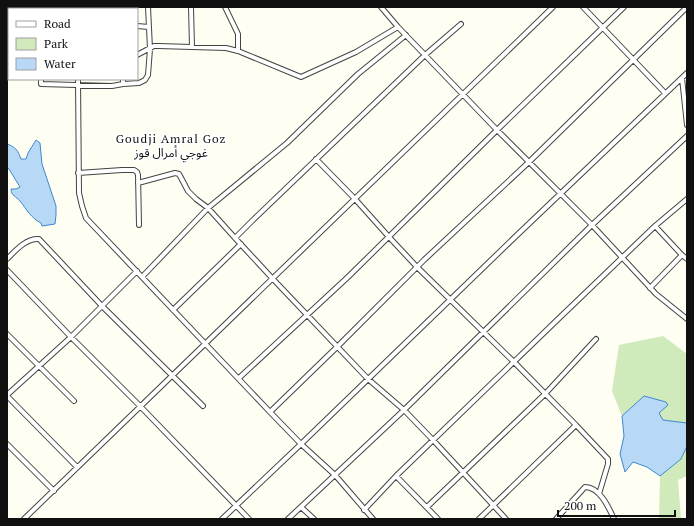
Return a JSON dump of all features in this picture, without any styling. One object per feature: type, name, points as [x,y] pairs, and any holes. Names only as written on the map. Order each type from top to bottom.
[{"type":"street","points":[[41,80],[41,84],[112,86],[123,82],[139,84],[145,80],[148,75],[150,48],[148,7]]},
{"type":"street","points":[[191,7],[192,47]]},
{"type":"street","points":[[225,7],[238,34],[238,50]]},
{"type":"street","points":[[381,7],[398,27],[497,130],[592,225],[650,288],[687,319]]},
{"type":"street","points":[[25,519],[553,7]]},
{"type":"street","points":[[583,7],[665,93]]},
{"type":"street","points":[[239,378],[348,277],[624,7]]},
{"type":"street","points":[[270,412],[687,8]]},
{"type":"street","points":[[235,238],[425,55],[461,24]]},
{"type":"street","points":[[138,26],[149,27]]},
{"type":"street","points":[[138,54],[150,48],[158,46],[226,48],[238,50],[301,77],[356,52],[398,27]]},
{"type":"street","points":[[142,277],[208,208],[287,143],[358,74],[406,35]]},
{"type":"street","points":[[222,519],[687,72]]},
{"type":"street","points":[[682,78],[687,125]]},
{"type":"street","points":[[78,80],[79,193],[86,218],[301,444],[335,475],[373,519]]},
{"type":"street","points":[[288,519],[404,410],[592,225],[687,136]]},
{"type":"street","points":[[316,159],[418,267],[514,362],[608,459],[608,464],[599,494]]},
{"type":"street","points":[[78,173],[122,170],[134,170],[137,172],[139,225]]},
{"type":"street","points":[[138,183],[175,173],[178,174],[188,191],[208,208],[240,244],[368,378],[404,410],[506,519]]},
{"type":"street","points":[[364,510],[396,476],[655,226],[687,199]]},
{"type":"street","points":[[655,226],[687,259]]},
{"type":"street","points":[[7,259],[20,246],[34,239],[39,239],[102,306],[203,406]]},
{"type":"street","points":[[173,310],[240,244]]},
{"type":"street","points":[[650,288],[682,255]]},
{"type":"street","points":[[7,270],[249,519]]},
{"type":"street","points":[[77,467],[7,396],[71,337],[136,271]]},
{"type":"street","points":[[7,334],[74,401]]},
{"type":"street","points":[[427,507],[545,394],[596,339]]},
{"type":"street","points":[[479,519],[576,425]]},
{"type":"street","points":[[7,444],[54,491]]},
{"type":"street","points":[[396,476],[438,519]]},
{"type":"street","points":[[556,519],[586,487],[591,488],[599,494],[605,501],[614,519]]},
{"type":"street","points":[[301,507],[314,519]]},
{"type":"green space","points":[[663,336],[687,354],[687,423],[663,420],[659,413],[668,405],[644,396],[622,416],[612,391],[619,345]]},
{"type":"green space","points":[[687,446],[687,476],[678,480],[681,519],[659,519],[660,476],[681,459]]},
{"type":"water","points":[[36,140],[40,143],[42,164],[56,206],[55,224],[42,226],[41,223],[32,216],[12,193],[11,189],[20,187],[7,167],[7,144],[13,146],[21,159],[26,159]]},
{"type":"water","points":[[644,396],[666,402],[668,405],[659,413],[663,420],[687,423],[687,446],[681,459],[660,476],[647,467],[633,462],[625,472],[620,454],[624,436],[622,416]]},
{"type":"district","name":"Goudji Amral Goz غوجي أمرال قوز","points":[[171,146]]}]
